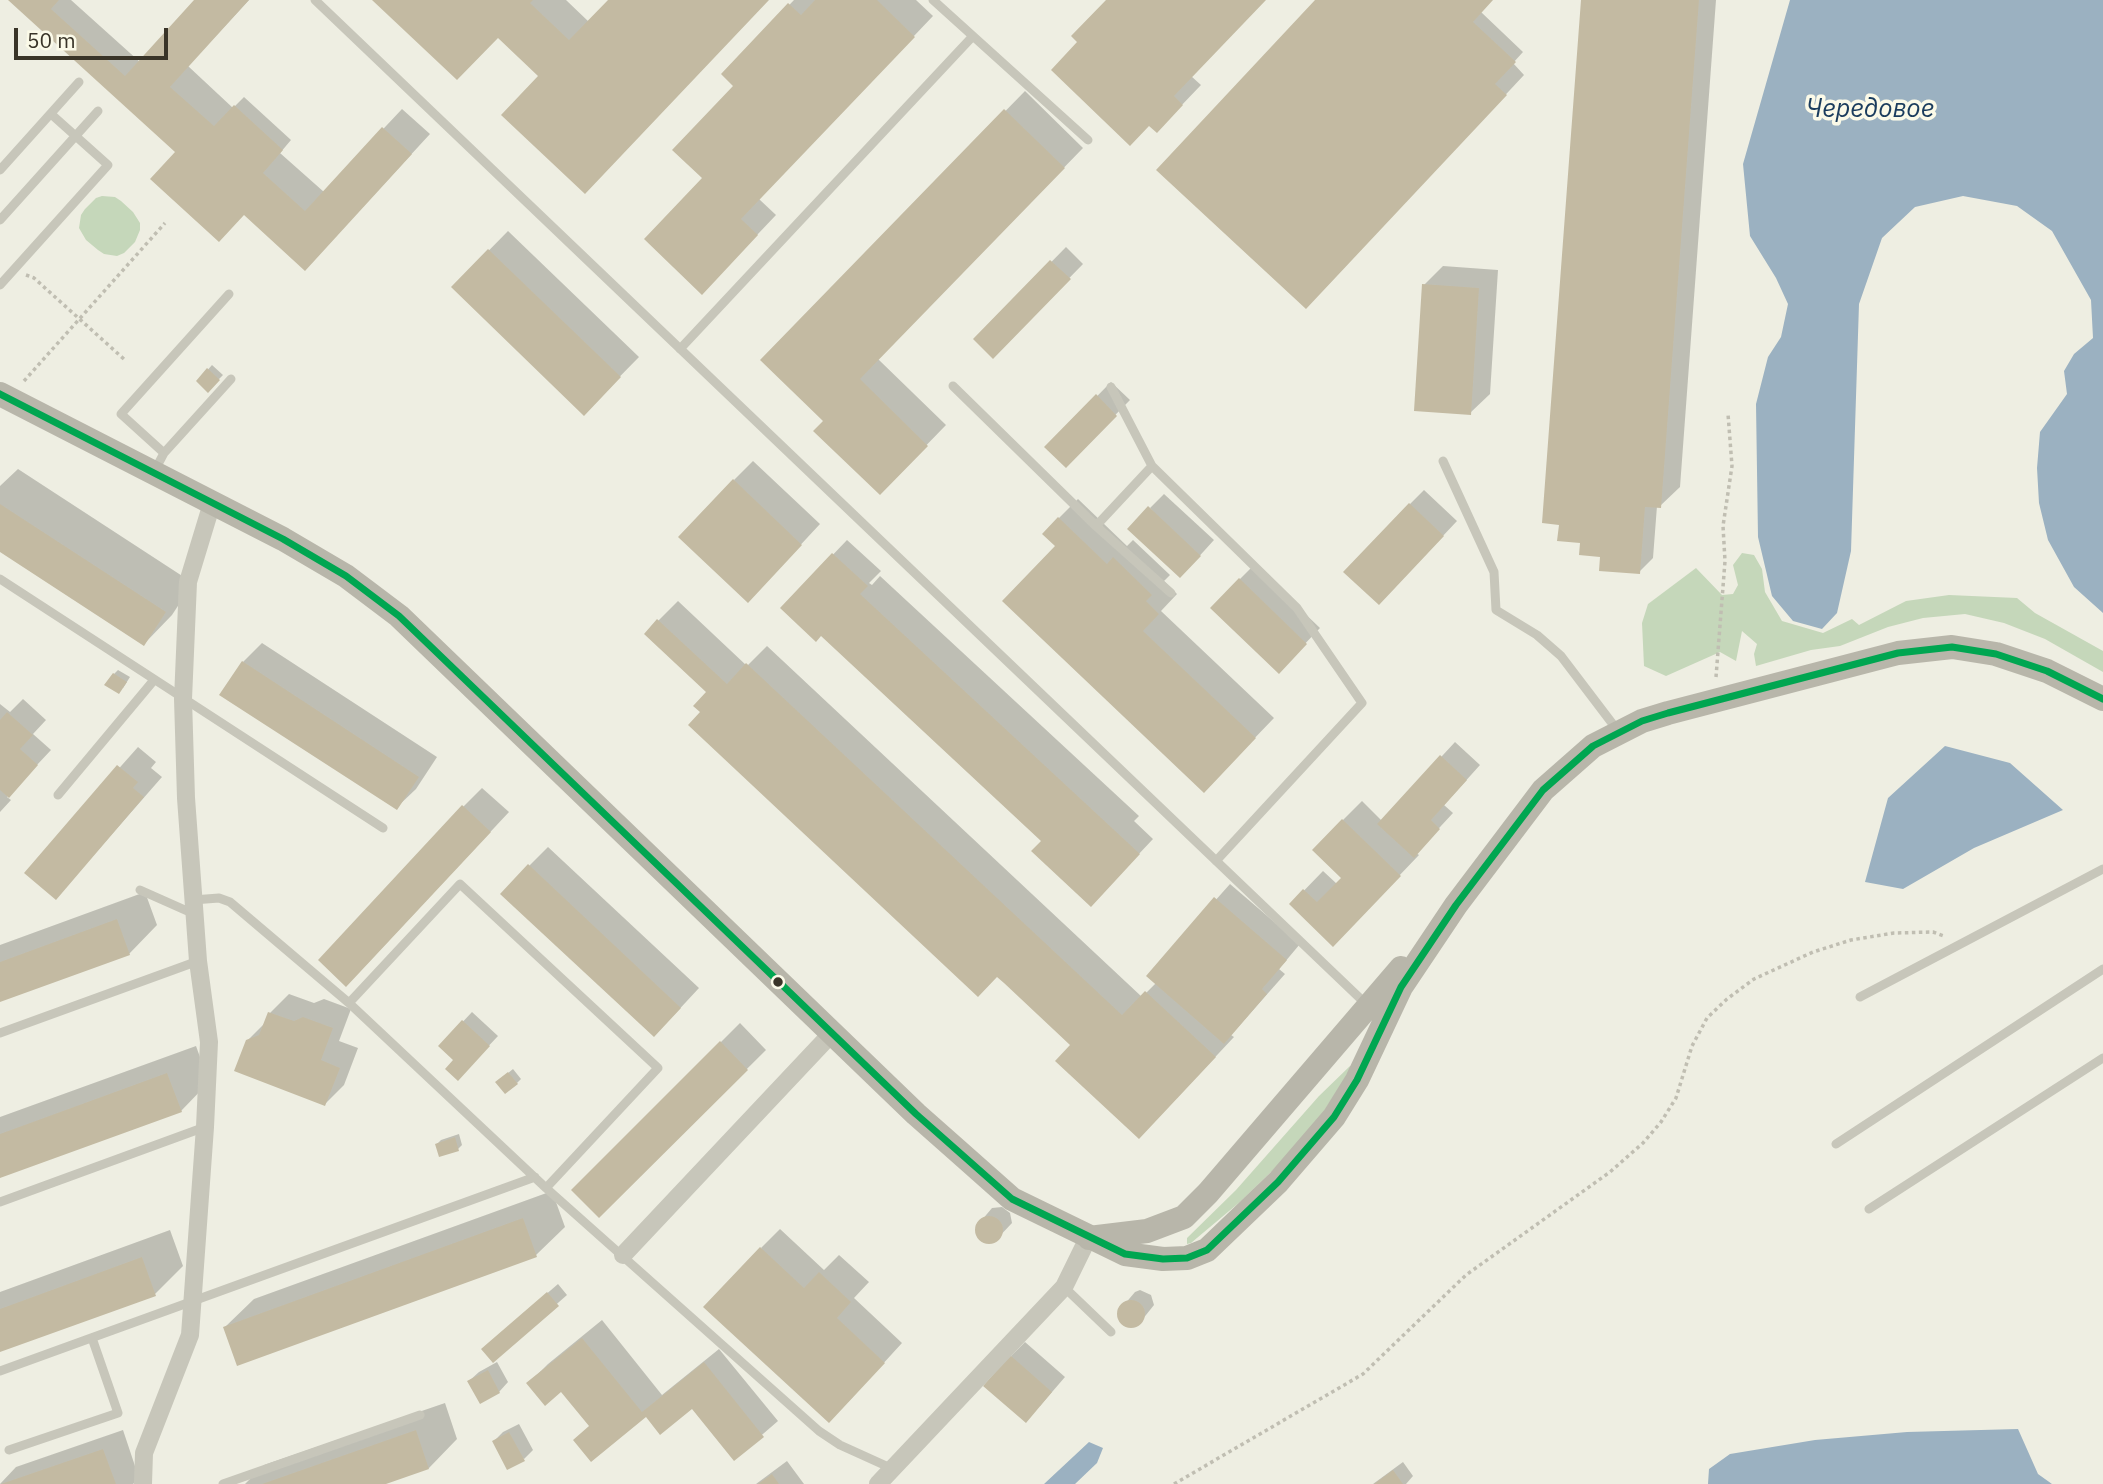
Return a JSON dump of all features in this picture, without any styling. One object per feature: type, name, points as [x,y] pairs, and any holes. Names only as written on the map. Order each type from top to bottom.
[{"type":"main road","points":[[10,390],[159,463],[212,503],[346,576],[399,616],[916,1114],[1012,1199],[1125,1254],[1163,1259],[1186,1258],[1207,1250],[1278,1182],[1334,1117],[1357,1080],[1401,987],[1456,905],[1544,790],[1593,746],[1642,721],[1668,713],[1898,653],[1952,647],[1996,654],[2047,671],[2103,699]]},
{"type":"main road","points":[[1088,1238],[1147,1231],[1184,1217],[1208,1193],[1456,905]]},
{"type":"street","points":[[143,1484],[144,1453],[190,1335],[205,1127],[209,1042],[198,961],[186,798],[183,699],[188,582],[212,503]]},
{"type":"street","points":[[623,1255],[833,1032]]},
{"type":"street","points":[[878,1484],[1064,1287],[1088,1238]]},
{"type":"lane","points":[[315,0],[1368,1006]]},
{"type":"lane","points":[[933,0],[1088,141]]},
{"type":"lane","points":[[680,349],[973,36]]},
{"type":"lane","points":[[0,170],[79,82]]},
{"type":"lane","points":[[0,220],[98,111]]},
{"type":"lane","points":[[0,285],[107,165],[51,114]]},
{"type":"lane","points":[[229,294],[121,414],[159,463],[231,379]]},
{"type":"lane","points":[[953,386],[1096,526],[1171,593]]},
{"type":"lane","points":[[1111,387],[1152,466],[1297,608],[1362,703],[1216,861]]},
{"type":"lane","points":[[1443,461],[1494,572],[1496,610],[1537,635],[1561,656],[1619,732]]},
{"type":"lane","points":[[1096,526],[1152,466]]},
{"type":"lane","points":[[0,579],[383,828]]},
{"type":"lane","points":[[58,795],[154,680]]},
{"type":"lane","points":[[1860,997],[2103,869]]},
{"type":"lane","points":[[348,1003],[460,884],[658,1068],[546,1188]]},
{"type":"lane","points":[[140,890],[194,907],[219,898],[230,902],[348,1003],[546,1188],[819,1431],[840,1445],[893,1469]]},
{"type":"lane","points":[[0,1032],[198,961]]},
{"type":"lane","points":[[1836,1144],[2103,969]]},
{"type":"lane","points":[[1870,1209],[2103,1058]]},
{"type":"lane","points":[[0,1202],[205,1127]]},
{"type":"lane","points":[[0,1371],[535,1177]]},
{"type":"lane","points":[[1064,1287],[1111,1332]]},
{"type":"lane","points":[[9,1450],[118,1413],[92,1338]]},
{"type":"lane","points":[[223,1484],[420,1415]]},
{"type":"path","points":[[10,390],[165,223]]},
{"type":"path","points":[[10,275],[22,274],[34,278],[125,360]]},
{"type":"path","points":[[1717,653],[1726,561],[1723,526],[1732,466],[1728,414]]},
{"type":"path","points":[[1174,1484],[1363,1374],[1466,1275],[1609,1172],[1643,1143],[1676,1098],[1692,1046],[1707,1018],[1754,979],[1813,952],[1851,940],[1894,933],[1933,932],[1963,943]]},
{"type":"green space","points":[[102,196],[115,197],[121,201],[140,223],[135,242],[117,256],[98,250],[86,240],[79,228],[85,209]]},
{"type":"green space","points":[[1742,553],[1754,555],[1762,569],[1765,592],[1782,621],[1823,633],[1852,619],[1859,625],[1906,601],[1949,595],[2017,598],[2035,613],[2103,651],[2103,672],[2045,639],[2004,623],[1965,614],[1923,618],[1888,627],[1840,646],[1811,650],[1756,666],[1754,654],[1757,644],[1742,631],[1736,661],[1720,652],[1666,676],[1644,666],[1642,623],[1648,604],[1696,568],[1722,595],[1733,594],[1738,585],[1733,565]]},
{"type":"green space","points":[[1352,1067],[1309,1135],[1241,1201],[1187,1244],[1187,1238],[1236,1190],[1319,1096]]},
{"type":"water","name":"Чередовое","points":[[1790,0],[2103,0],[2103,613],[2074,587],[2048,540],[2039,503],[2037,468],[2040,432],[2067,394],[2064,371],[2074,354],[2093,338],[2091,300],[2052,231],[2017,206],[1963,196],[1915,207],[1882,238],[1859,304],[1851,551],[1837,613],[1822,629],[1793,621],[1772,596],[1758,537],[1756,404],[1768,357],[1781,337],[1788,304],[1776,278],[1750,236],[1743,164]]},
{"type":"water","points":[[1945,746],[2010,763],[2063,810],[1974,848],[1903,889],[1865,882],[1888,798]]},
{"type":"water","points":[[2018,1429],[2038,1474],[2052,1484],[1708,1484],[1709,1469],[1730,1454],[1815,1440],[1907,1432]]},
{"type":"water","points":[[1089,1442],[1103,1448],[1097,1463],[1075,1484],[1044,1484]]},
{"type":"building","points":[[8,0],[59,0],[51,9],[125,76],[194,0],[249,0],[170,87],[214,126],[234,105],[283,150],[263,173],[305,211],[382,127],[412,154],[305,271],[244,215],[219,242],[150,179],[175,152]]},
{"type":"building","points":[[372,0],[533,0],[530,3],[569,40],[608,0],[769,0],[585,194],[501,115],[538,76],[498,38],[457,80]]},
{"type":"building","points":[[815,0],[877,0],[915,37],[741,219],[758,235],[702,295],[644,239],[702,178],[672,150],[733,86],[721,74],[788,3],[801,15]]},
{"type":"building","points":[[1106,0],[1266,0],[1174,96],[1183,105],[1157,133],[1149,126],[1130,146],[1051,70],[1077,42],[1071,36]]},
{"type":"building","points":[[1315,0],[1493,0],[1473,22],[1516,62],[1495,84],[1507,95],[1306,309],[1156,170]]},
{"type":"building","points":[[1581,0],[1699,0],[1661,508],[1645,507],[1640,574],[1599,571],[1600,557],[1579,555],[1580,543],[1557,541],[1559,525],[1542,523]]},
{"type":"building","points":[[1004,109],[1065,168],[860,379],[928,446],[880,495],[813,431],[823,421],[760,360]]},
{"type":"building","points":[[488,249],[621,377],[584,416],[451,287]]},
{"type":"building","points":[[1050,260],[1071,279],[993,359],[973,339]]},
{"type":"building","points":[[1422,284],[1479,288],[1471,415],[1414,411]]},
{"type":"building","points":[[207,368],[220,380],[208,393],[196,381]]},
{"type":"building","points":[[1096,394],[1117,416],[1066,468],[1044,447]]},
{"type":"building","points":[[733,479],[802,545],[748,603],[678,537]]},
{"type":"building","points":[[1409,503],[1444,536],[1379,605],[1343,572]]},
{"type":"building","points":[[0,504],[166,612],[144,646],[0,552]]},
{"type":"building","points":[[1148,506],[1201,556],[1180,578],[1127,529]]},
{"type":"building","points":[[1058,517],[1107,564],[1113,557],[1152,595],[1146,601],[1159,614],[1143,631],[1256,738],[1204,793],[1002,601],[1055,546],[1042,534]]},
{"type":"building","points":[[832,553],[868,586],[860,594],[1140,854],[1091,907],[1031,851],[1041,841],[821,636],[816,642],[780,608]]},
{"type":"building","points":[[1239,578],[1307,644],[1279,674],[1210,608]]},
{"type":"building","points":[[657,619],[727,684],[746,663],[1122,1015],[1145,991],[1216,1057],[1139,1139],[1055,1061],[1070,1045],[1004,983],[997,977],[978,997],[688,725],[700,712],[693,706],[706,692],[644,634]]},
{"type":"building","points":[[242,661],[419,777],[397,810],[219,695]]},
{"type":"building","points":[[113,673],[127,682],[119,694],[104,685]]},
{"type":"building","points":[[7,712],[33,735],[20,749],[38,765],[9,798],[0,790],[0,720]]},
{"type":"building","points":[[1440,755],[1467,780],[1431,820],[1440,829],[1414,858],[1377,824]]},
{"type":"building","points":[[117,765],[138,782],[133,788],[144,797],[56,900],[24,873]]},
{"type":"building","points":[[462,805],[491,832],[346,987],[318,960]]},
{"type":"building","points":[[1342,819],[1401,876],[1333,947],[1289,904],[1303,889],[1317,902],[1341,878],[1312,850]]},
{"type":"building","points":[[528,864],[681,1008],[654,1037],[500,894]]},
{"type":"building","points":[[1214,897],[1287,960],[1262,989],[1267,994],[1224,1044],[1146,976]]},
{"type":"building","points":[[117,919],[130,955],[0,1002],[0,962]]},
{"type":"building","points":[[268,1012],[294,1021],[303,1017],[333,1028],[321,1060],[340,1068],[325,1106],[234,1071],[246,1040],[259,1035]]},
{"type":"building","points":[[462,1020],[490,1046],[458,1081],[445,1069],[453,1060],[438,1046]]},
{"type":"building","points":[[720,1041],[748,1070],[599,1218],[571,1190]]},
{"type":"building","points":[[508,1072],[518,1084],[505,1094],[495,1082]]},
{"type":"building","points":[[167,1073],[182,1112],[0,1178],[0,1134]]},
{"type":"building","points":[[455,1137],[459,1151],[439,1157],[435,1144]]},
{"type":"building","points":[[989,1216],[999,1220],[1003,1230],[999,1240],[989,1244],[979,1240],[975,1230],[979,1220]]},
{"type":"building","points":[[523,1218],[537,1257],[237,1366],[223,1327]]},
{"type":"building","points":[[760,1247],[804,1288],[819,1272],[851,1302],[837,1318],[885,1363],[829,1423],[703,1307]]},
{"type":"building","points":[[142,1257],[156,1296],[0,1352],[0,1309]]},
{"type":"building","points":[[547,1292],[559,1306],[493,1363],[481,1349]]},
{"type":"building","points":[[1131,1300],[1141,1304],[1145,1314],[1141,1324],[1131,1328],[1121,1324],[1117,1314],[1121,1304]]},
{"type":"building","points":[[582,1338],[642,1412],[704,1362],[764,1437],[734,1461],[692,1409],[660,1435],[646,1417],[591,1462],[573,1440],[589,1426],[561,1392],[545,1406],[526,1383]]},
{"type":"building","points":[[1010,1355],[1052,1392],[1026,1423],[983,1386]]},
{"type":"building","points":[[488,1370],[500,1393],[480,1404],[467,1381]]},
{"type":"building","points":[[416,1430],[429,1469],[386,1484],[262,1484]]},
{"type":"building","points":[[509,1432],[525,1461],[507,1470],[492,1441]]},
{"type":"building","points":[[103,1449],[116,1484],[1,1484]]},
{"type":"building","points":[[1393,1470],[1403,1484],[1374,1484]]},
{"type":"building","points":[[772,1474],[779,1484],[758,1484]]},
{"type":"transit line","points":[[0,394],[283,539],[346,576],[399,616],[916,1114],[1012,1199],[1125,1254],[1163,1259],[1187,1258],[1207,1250],[1278,1182],[1334,1117],[1357,1080],[1401,987],[1456,905],[1543,790],[1593,746],[1642,721],[1668,713],[1898,653],[1952,647],[1996,654],[2047,671],[2103,699]]}]
